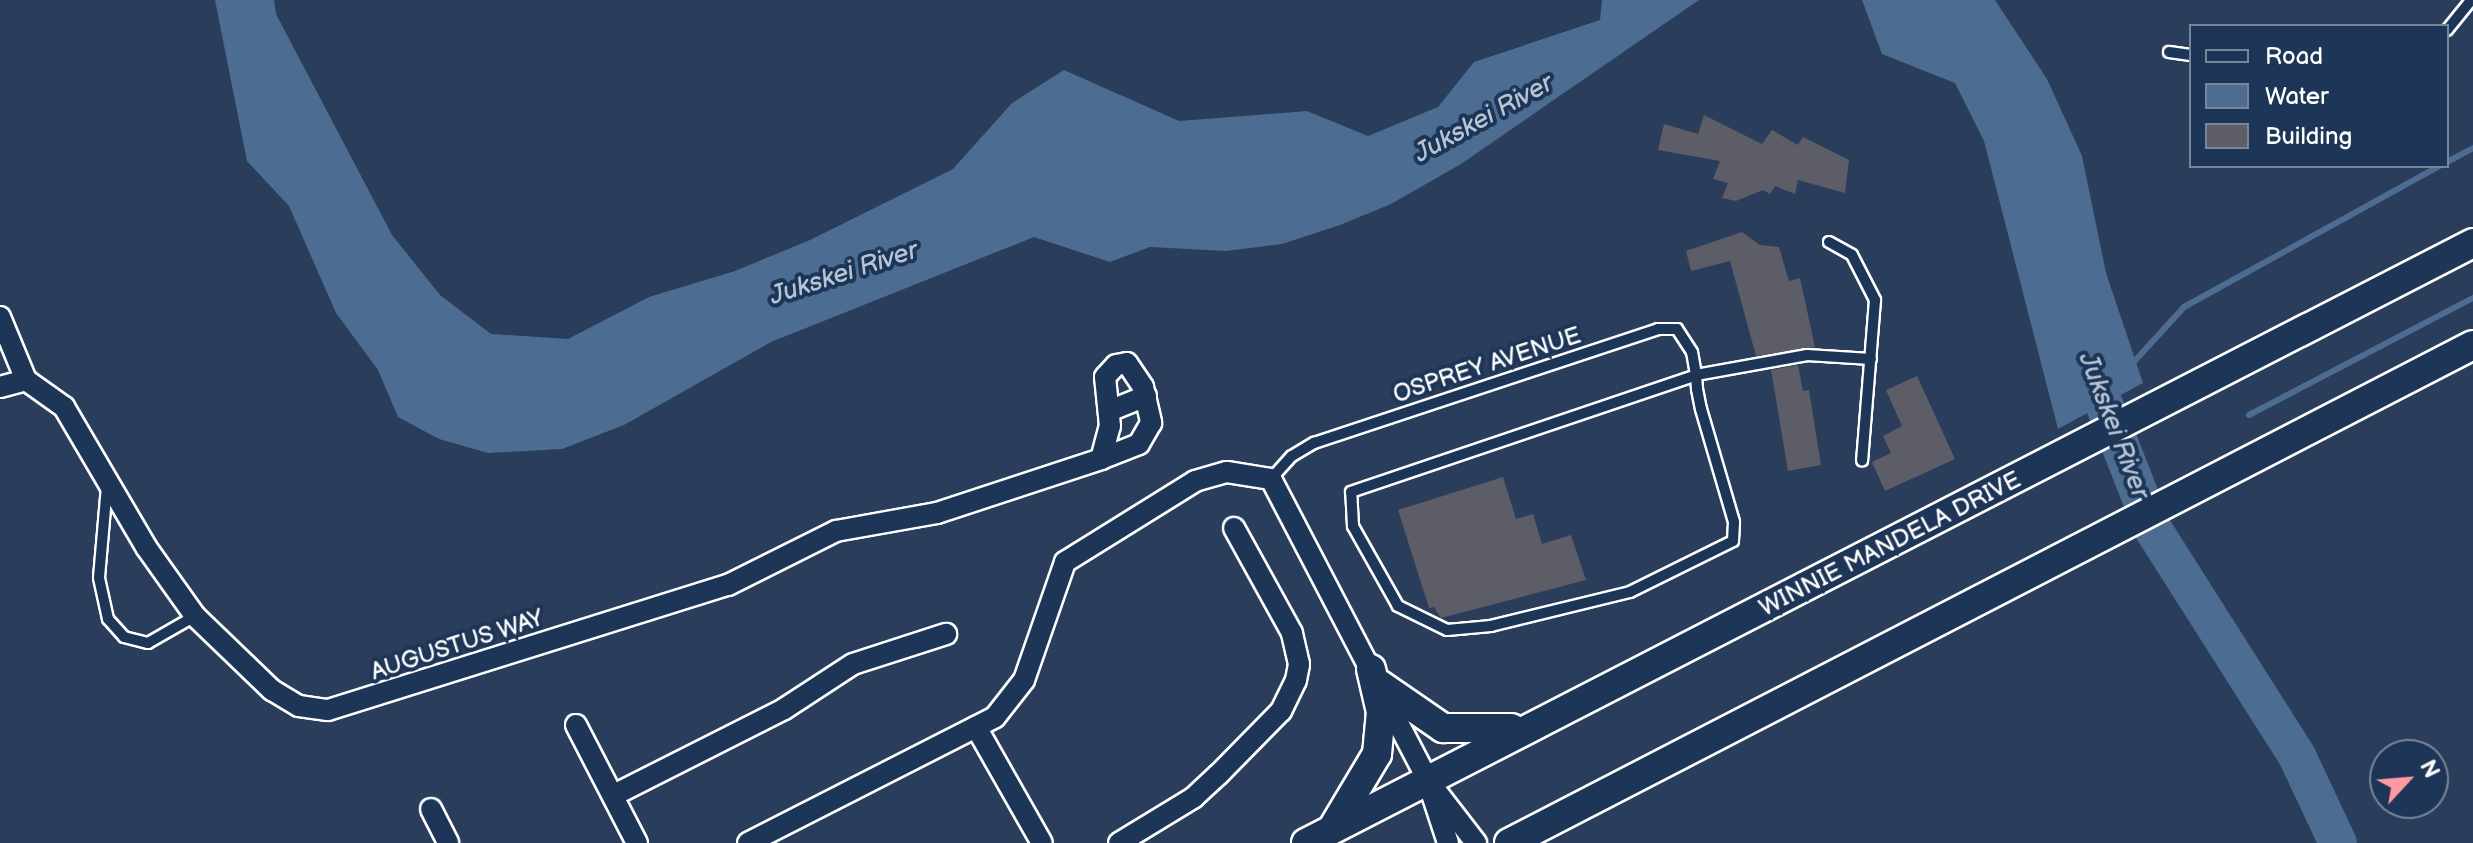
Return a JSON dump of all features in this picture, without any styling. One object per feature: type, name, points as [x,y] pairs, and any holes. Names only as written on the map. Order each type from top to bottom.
[{"type":"main road","name":"WINNIE MANDELA DRIVE","points":[[1306,843],[1524,727],[2053,462],[2473,243]]},
{"type":"main road","points":[[1509,843],[2217,474],[2473,345]]},
{"type":"main road","points":[[1375,676],[1422,718],[1443,728],[1524,727]]},
{"type":"main road","points":[[1331,830],[1377,754],[1381,712],[1375,676]]},
{"type":"street","points":[[0,317],[26,380],[0,387]]},
{"type":"street","points":[[1101,459],[1109,411],[1105,377],[1116,365],[1131,366],[1146,396],[1109,411]]},
{"type":"street","name":"AUGUSTUS WAY","points":[[26,380],[64,407],[195,616],[237,661],[299,706],[352,706],[751,577],[836,531],[937,513],[1133,448],[1148,433],[1146,396]]},
{"type":"street","points":[[748,843],[772,838],[976,727],[1010,703],[1024,680],[1054,581],[1075,551],[1195,481],[1227,472],[1271,479],[1427,779],[1448,843]]},
{"type":"street","points":[[1119,843],[1193,798],[1218,775],[1281,711],[1296,680],[1299,664],[1292,633],[1234,528]]},
{"type":"street","points":[[614,795],[784,709],[853,664],[946,634]]},
{"type":"street","points":[[576,725],[637,843]]},
{"type":"street","points":[[976,727],[1042,843]]},
{"type":"street","points":[[1427,779],[1476,843]]},
{"type":"street","points":[[431,809],[448,843]]},
{"type":"lane","points":[[2449,28],[2471,0]]},
{"type":"lane","points":[[2169,52],[2189,55]]},
{"type":"lane","points":[[1829,242],[1852,255],[1867,278],[1877,318],[1862,460]]},
{"type":"lane","name":"OSPREY AVENUE","points":[[1271,479],[1292,456],[1314,443],[1658,329],[1684,334],[1696,375]]},
{"type":"lane","points":[[1696,375],[1734,522],[1733,541],[1630,592],[1491,626],[1447,630],[1398,606],[1353,526],[1351,492],[1696,375],[1807,355],[1871,359]]},
{"type":"lane","points":[[107,480],[99,578],[108,619],[124,637],[148,643],[195,616]]},
{"type":"water","points":[[215,0],[274,0],[276,14],[392,235],[440,295],[491,334],[568,339],[649,297],[735,271],[810,240],[953,169],[1012,103],[1064,70],[1179,121],[1307,111],[1368,136],[1438,107],[1474,62],[1600,20],[1602,0],[1699,0],[1461,164],[1391,204],[1340,225],[1282,244],[1226,251],[1150,247],[1110,262],[1034,237],[771,342],[624,425],[562,449],[488,453],[439,439],[398,417],[378,370],[336,313],[289,206],[247,161]]},
{"type":"water","points":[[1862,0],[1995,0],[2047,79],[2082,156],[2106,273],[2143,383],[2058,429],[1984,141],[1955,83],[1882,54]]},
{"type":"building","points":[[1704,115],[1762,144],[1772,130],[1798,145],[1803,137],[1849,160],[1845,193],[1798,180],[1795,194],[1775,186],[1770,194],[1763,190],[1736,201],[1722,198],[1728,183],[1713,179],[1720,161],[1658,150],[1664,124],[1698,134]]},
{"type":"building","points":[[1742,232],[1760,245],[1779,247],[1789,281],[1800,278],[1815,347],[1756,356],[1730,261],[1691,271],[1686,251]]},
{"type":"building","points":[[1798,365],[1803,391],[1809,390],[1821,465],[1788,471],[1771,370]]},
{"type":"building","points":[[1917,376],[1955,459],[1885,491],[1872,462],[1891,453],[1883,436],[1902,426],[1886,390]]},
{"type":"building","points":[[1503,477],[1516,519],[1533,514],[1542,544],[1571,535],[1586,580],[1441,618],[1434,607],[1429,608],[1398,510]]},
{"type":"waterway","points":[[2449,161],[2473,148]]},
{"type":"waterway","points":[[2132,364],[2184,307],[2435,168]]},
{"type":"waterway","points":[[2249,415],[2473,298]]},
{"type":"waterway","name":"Jukskei River","points":[[2086,358],[2153,529],[2297,756],[2338,843]]}]
